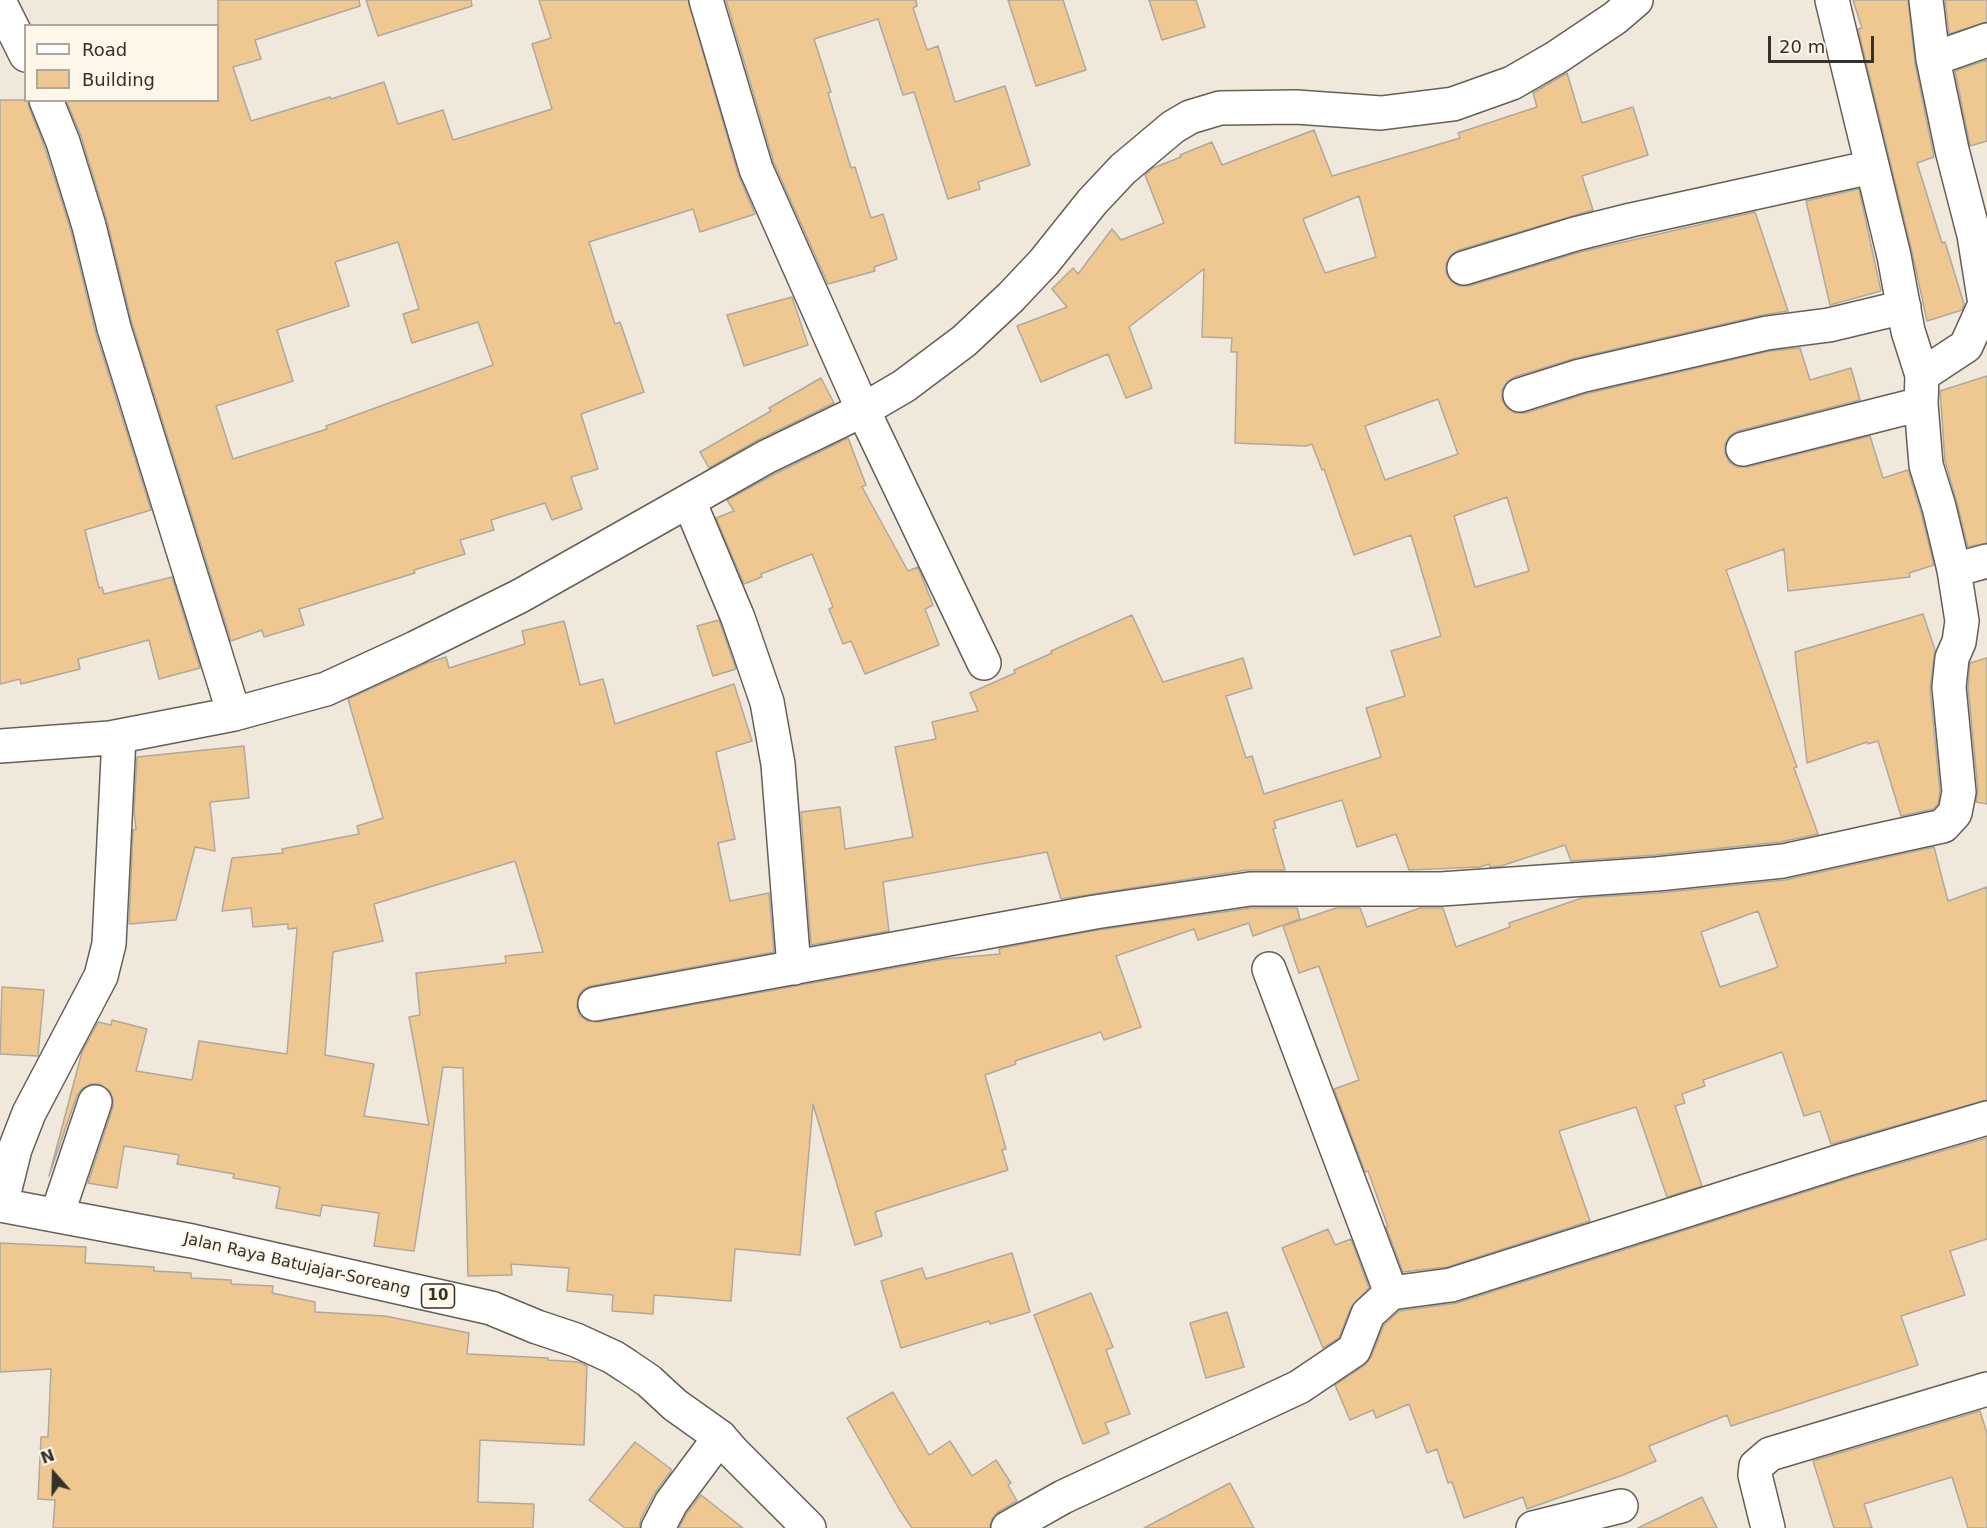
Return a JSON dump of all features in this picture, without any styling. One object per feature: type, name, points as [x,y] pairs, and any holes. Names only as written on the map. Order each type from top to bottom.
[{"type":"main road","points":[[706,0],[756,169],[863,410],[984,663]]},
{"type":"main road","points":[[0,746],[119,737],[234,714],[326,689],[520,596],[766,457],[863,410],[904,386],[964,341],[1011,297],[1044,262],[1092,201],[1123,169],[1173,127],[1190,117],[1220,108],[1296,107],[1381,113],[1453,104],[1512,83],[1557,57],[1615,18],[1636,0]]},
{"type":"main road","points":[[594,1004],[1095,912],[1250,889],[1441,889],[1657,874],[1783,861],[1943,826],[1955,813],[1959,792],[1949,687],[1952,658],[1959,642],[1962,621],[1954,570],[1926,465],[1922,390],[1894,256],[1832,0]]},
{"type":"main road","points":[[1743,449],[1922,390],[1966,346],[1985,304],[1974,235],[1952,150],[1933,59],[1926,0]]},
{"type":"main road","points":[[0,3],[24,52]]},
{"type":"main road","points":[[1933,59],[1987,40]]},
{"type":"main road","points":[[47,102],[63,142],[88,226],[114,328],[234,714]]},
{"type":"main road","points":[[1464,268],[1575,234],[1872,167]]},
{"type":"main road","points":[[1520,395],[1580,376],[1767,333],[1829,325],[1904,307]]},
{"type":"main road","points":[[689,501],[738,618],[767,702],[778,764],[794,969]]},
{"type":"main road","points":[[1954,570],[1987,561]]},
{"type":"main road","points":[[0,1205],[15,1149],[29,1113],[101,976],[108,944],[119,737]]},
{"type":"main road","points":[[1269,969],[1391,1293]]},
{"type":"main road","points":[[57,1215],[95,1102]]},
{"type":"main road","points":[[1008,1528],[1073,1492],[1299,1387],[1354,1350],[1368,1314],[1391,1293],[1452,1285],[1844,1160],[1987,1118]]},
{"type":"main road","name":"Jalan Raya Batujajar-Soreang","points":[[0,1205],[192,1241],[491,1308],[576,1340],[613,1357],[649,1381],[675,1405],[720,1437],[809,1528]]},
{"type":"main road","points":[[1768,1528],[1755,1475],[1756,1466],[1770,1454],[1987,1389]]},
{"type":"main road","points":[[658,1528],[671,1503],[720,1437]]},
{"type":"main road","points":[[1533,1528],[1621,1506]]},
{"type":"building","points":[[218,0],[359,0],[360,6],[255,40],[261,59],[233,67],[251,121],[384,82],[398,124],[443,110],[453,140],[552,109],[532,44],[551,38],[539,0],[688,0],[738,174],[755,214],[700,232],[693,209],[589,242],[615,324],[620,322],[644,392],[581,414],[598,469],[571,477],[582,509],[552,520],[545,503],[491,520],[494,530],[460,540],[465,554],[414,570],[415,573],[299,609],[304,625],[264,637],[262,630],[231,641],[132,323],[107,221],[81,136],[67,102],[219,102]],"holes":[[[398,242],[419,309],[403,314],[412,343],[478,322],[493,365],[326,426],[327,429],[233,459],[216,406],[293,381],[277,330],[349,306],[335,262]]]},
{"type":"building","points":[[366,0],[471,0],[472,6],[378,36]]},
{"type":"building","points":[[726,0],[916,0],[917,6],[913,8],[927,50],[938,46],[955,102],[1005,86],[1030,165],[978,182],[980,189],[948,199],[914,92],[903,95],[878,19],[814,39],[851,168],[855,167],[871,218],[883,214],[897,259],[874,267],[875,271],[828,284],[774,163]]},
{"type":"building","points":[[1008,0],[1063,0],[1086,70],[1036,86]]},
{"type":"building","points":[[1149,0],[1196,0],[1205,27],[1162,40]]},
{"type":"building","points":[[1853,0],[1908,0],[1915,63],[1934,157],[1917,163],[1964,304],[1962,310],[1927,321],[1858,29],[1862,28]]},
{"type":"building","points":[[1945,0],[1987,0],[1987,22],[1949,34]]},
{"type":"building","points":[[1987,60],[1987,141],[1970,146],[1955,71]]},
{"type":"building","points":[[1567,73],[1582,123],[1633,107],[1648,155],[1582,176],[1593,210],[1459,250],[1451,255],[1446,264],[1446,273],[1451,281],[1459,286],[1469,286],[1580,252],[1755,212],[1788,311],[1576,358],[1514,377],[1502,390],[1502,400],[1507,408],[1515,413],[1526,413],[1585,394],[1770,351],[1800,348],[1810,380],[1851,368],[1860,400],[1738,431],[1730,436],[1725,444],[1725,453],[1729,462],[1737,467],[1748,467],[1870,436],[1883,478],[1908,470],[1934,565],[1909,573],[1910,577],[1788,591],[1784,549],[1726,570],[1797,767],[1794,768],[1818,834],[1780,842],[1571,861],[1565,845],[1501,866],[1490,867],[1489,864],[1480,867],[1409,870],[1396,834],[1357,847],[1342,800],[1274,821],[1276,828],[1273,829],[1285,870],[1247,870],[1061,899],[1047,852],[883,882],[889,931],[811,945],[801,812],[840,807],[845,849],[913,837],[895,747],[936,739],[932,722],[978,711],[970,693],[1015,673],[1014,670],[1052,653],[1051,651],[1132,615],[1163,682],[1243,658],[1252,688],[1226,696],[1246,758],[1252,756],[1264,794],[1381,757],[1366,708],[1405,696],[1391,651],[1441,636],[1411,535],[1354,555],[1324,469],[1322,470],[1312,444],[1306,446],[1235,443],[1237,352],[1231,352],[1232,338],[1202,337],[1204,269],[1129,327],[1152,388],[1126,398],[1108,354],[1041,382],[1017,326],[1067,307],[1052,289],[1073,268],[1078,274],[1112,229],[1121,240],[1164,223],[1145,175],[1153,168],[1181,157],[1180,155],[1212,142],[1222,165],[1314,130],[1332,176],[1460,138],[1458,133],[1537,107],[1533,93]],"holes":[[[1359,196],[1376,257],[1325,273],[1303,219]],[[1438,399],[1458,454],[1385,480],[1365,426]],[[1507,497],[1529,571],[1475,587],[1454,516]]]},
{"type":"building","points":[[0,100],[24,100],[24,102],[28,102],[45,148],[71,231],[96,334],[151,510],[85,530],[99,588],[102,587],[104,594],[172,577],[200,668],[159,679],[149,640],[78,659],[80,669],[21,684],[20,679],[0,684]]},
{"type":"building","points":[[1859,189],[1881,291],[1830,305],[1806,201]]},
{"type":"building","points":[[792,297],[808,345],[744,366],[727,315]]},
{"type":"building","points":[[1987,376],[1987,543],[1968,547],[1945,461],[1940,391]]},
{"type":"building","points":[[821,378],[834,403],[758,440],[709,468],[700,452],[771,411],[769,408]]},
{"type":"building","points":[[848,438],[866,485],[862,487],[908,571],[918,567],[933,605],[925,609],[939,645],[865,674],[851,641],[843,644],[829,609],[833,607],[812,554],[761,574],[762,577],[744,584],[716,518],[734,511],[727,500]]},
{"type":"building","points":[[1923,614],[1935,650],[1930,689],[1940,791],[1938,804],[1933,809],[1901,816],[1878,741],[1868,744],[1867,742],[1807,763],[1795,652]]},
{"type":"building","points":[[719,620],[736,669],[713,676],[697,626]]},
{"type":"building","points":[[564,621],[580,685],[603,679],[615,724],[734,684],[752,741],[716,752],[735,839],[718,843],[730,901],[769,893],[774,952],[591,986],[582,990],[578,997],[577,1007],[580,1016],[588,1021],[598,1022],[944,959],[1000,954],[999,949],[1002,948],[1098,930],[1251,908],[1297,908],[1300,919],[1253,936],[1249,923],[1198,940],[1194,929],[1116,956],[1141,1027],[1104,1040],[1101,1032],[1015,1061],[1016,1064],[985,1075],[1006,1149],[1002,1150],[1008,1170],[875,1212],[882,1236],[855,1245],[813,1104],[800,1255],[735,1249],[731,1301],[654,1295],[653,1314],[612,1311],[613,1295],[567,1291],[569,1268],[511,1264],[512,1275],[468,1276],[463,1068],[443,1067],[414,1251],[374,1246],[379,1213],[322,1205],[320,1216],[276,1208],[280,1187],[233,1178],[234,1174],[177,1164],[179,1155],[124,1146],[117,1188],[88,1183],[113,1107],[113,1098],[109,1090],[100,1084],[91,1084],[77,1095],[49,1176],[82,1052],[98,1022],[111,1025],[112,1020],[147,1029],[136,1071],[192,1080],[199,1041],[287,1054],[297,928],[288,929],[288,924],[253,927],[251,908],[222,911],[232,858],[283,853],[282,849],[359,834],[357,826],[383,818],[348,699],[427,663],[446,657],[449,668],[525,644],[522,631]],"holes":[[[515,861],[543,952],[505,956],[506,963],[416,973],[420,1015],[409,1017],[429,1125],[364,1116],[374,1064],[325,1055],[333,952],[383,941],[374,904]]]},
{"type":"building","points":[[1987,658],[1987,804],[1976,802],[1978,790],[1968,687],[1970,663]]},
{"type":"building","points":[[244,746],[249,798],[210,802],[215,851],[195,847],[176,920],[129,924],[133,830],[136,829],[134,812],[137,757]]},
{"type":"building","points":[[1934,847],[1948,901],[1987,887],[1987,1100],[1831,1144],[1820,1111],[1804,1116],[1782,1052],[1703,1080],[1705,1086],[1682,1094],[1685,1103],[1675,1106],[1702,1186],[1667,1197],[1636,1107],[1559,1131],[1590,1221],[1447,1267],[1403,1272],[1368,1171],[1365,1172],[1334,1089],[1359,1080],[1319,966],[1299,973],[1283,926],[1336,908],[1360,908],[1367,927],[1420,908],[1443,908],[1456,947],[1510,927],[1509,923],[1582,898],[1785,880]],"holes":[[[1758,911],[1778,967],[1720,987],[1701,932]]]},
{"type":"building","points":[[2,987],[44,990],[38,1056],[0,1054]]},
{"type":"building","points":[[1987,1138],[1987,1239],[1950,1251],[1965,1295],[1901,1316],[1918,1365],[1731,1426],[1727,1415],[1649,1446],[1656,1461],[1623,1475],[1527,1509],[1523,1497],[1464,1518],[1452,1482],[1448,1483],[1437,1449],[1427,1453],[1409,1404],[1376,1418],[1373,1410],[1350,1420],[1335,1385],[1365,1365],[1371,1357],[1384,1325],[1399,1311],[1457,1303],[1849,1178]]},
{"type":"building","points":[[1328,1229],[1335,1245],[1351,1239],[1369,1288],[1351,1307],[1339,1338],[1323,1348],[1282,1248]]},
{"type":"building","points":[[0,1243],[86,1247],[85,1263],[154,1267],[154,1271],[191,1273],[191,1278],[231,1280],[231,1284],[273,1286],[272,1293],[315,1302],[315,1312],[385,1316],[469,1333],[467,1354],[579,1362],[587,1366],[584,1445],[480,1440],[478,1502],[534,1504],[533,1528],[53,1528],[55,1500],[38,1499],[41,1437],[48,1437],[51,1369],[0,1372]]},
{"type":"building","points":[[1012,1253],[1030,1312],[990,1324],[989,1321],[901,1348],[881,1281],[922,1268],[926,1279]]},
{"type":"building","points":[[1091,1293],[1113,1347],[1106,1350],[1130,1414],[1105,1423],[1109,1433],[1083,1444],[1034,1315]]},
{"type":"building","points":[[1227,1312],[1244,1367],[1206,1378],[1190,1323]]},
{"type":"building","points":[[893,1392],[929,1455],[950,1441],[972,1476],[996,1460],[1011,1483],[1008,1485],[1017,1501],[998,1512],[989,1528],[912,1528],[847,1418]]},
{"type":"building","points":[[1980,1411],[1987,1433],[1987,1528],[1968,1528],[1952,1477],[1864,1504],[1872,1528],[1834,1528],[1813,1461]]},
{"type":"building","points":[[635,1442],[671,1471],[654,1494],[641,1519],[639,1528],[625,1528],[589,1500]]},
{"type":"building","points":[[1230,1483],[1254,1528],[1144,1528]]},
{"type":"building","points":[[701,1495],[743,1528],[679,1528]]},
{"type":"building","points":[[1702,1497],[1717,1528],[1638,1528]]}]
